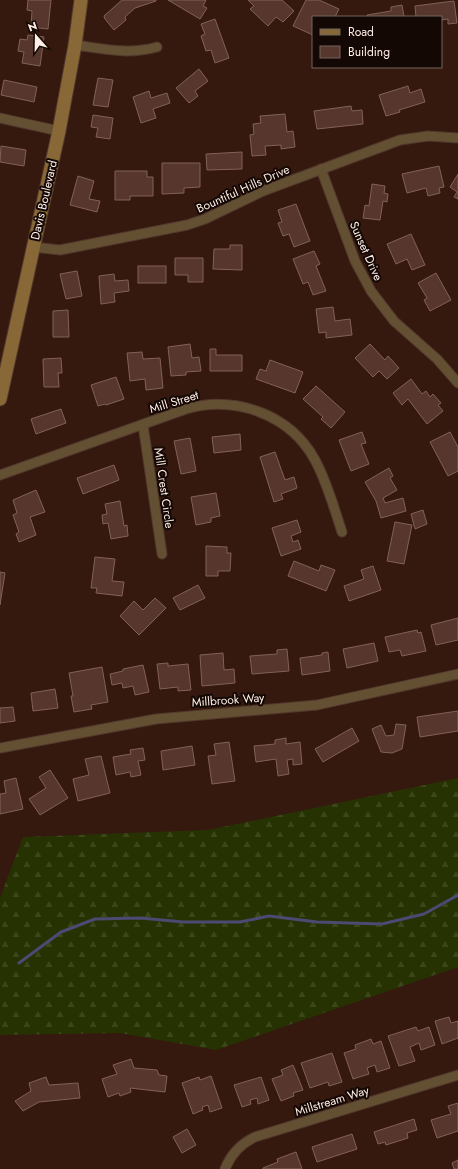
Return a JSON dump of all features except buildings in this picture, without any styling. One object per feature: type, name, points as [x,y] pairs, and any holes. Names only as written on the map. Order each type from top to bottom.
[{"type":"street","name":"Davis Boulevard","points":[[0,399],[59,131],[75,45],[81,0]]},
{"type":"street","points":[[75,45],[124,52],[136,52],[158,48]]},
{"type":"street","points":[[0,118],[59,131]]},
{"type":"street","name":"Bountiful Hills Drive","points":[[33,247],[60,250],[187,225],[205,219],[263,191],[410,138],[438,135],[458,138]]},
{"type":"street","name":"Sunset Drive","points":[[321,169],[355,262],[371,291],[394,321],[437,359],[458,383]]},
{"type":"street","name":"Mill Street","points":[[0,474],[186,409],[211,404],[241,406],[271,416],[298,436],[315,460],[342,532]]},
{"type":"street","name":"Mill Crest Circle","points":[[143,424],[162,554]]},
{"type":"street","name":"Millbrook Way","points":[[0,748],[156,719],[317,705],[458,674]]},
{"type":"street","name":"Millstream Way","points":[[225,1169],[232,1155],[238,1148],[255,1137],[458,1075]]},
{"type":"green space","points":[[458,778],[458,967],[216,1050],[120,1033],[0,1035],[0,898],[23,837],[208,830]]},
{"type":"waterway","points":[[19,963],[61,932],[95,919],[141,918],[183,922],[240,922],[269,916],[317,922],[382,924],[424,914],[458,895]]}]
